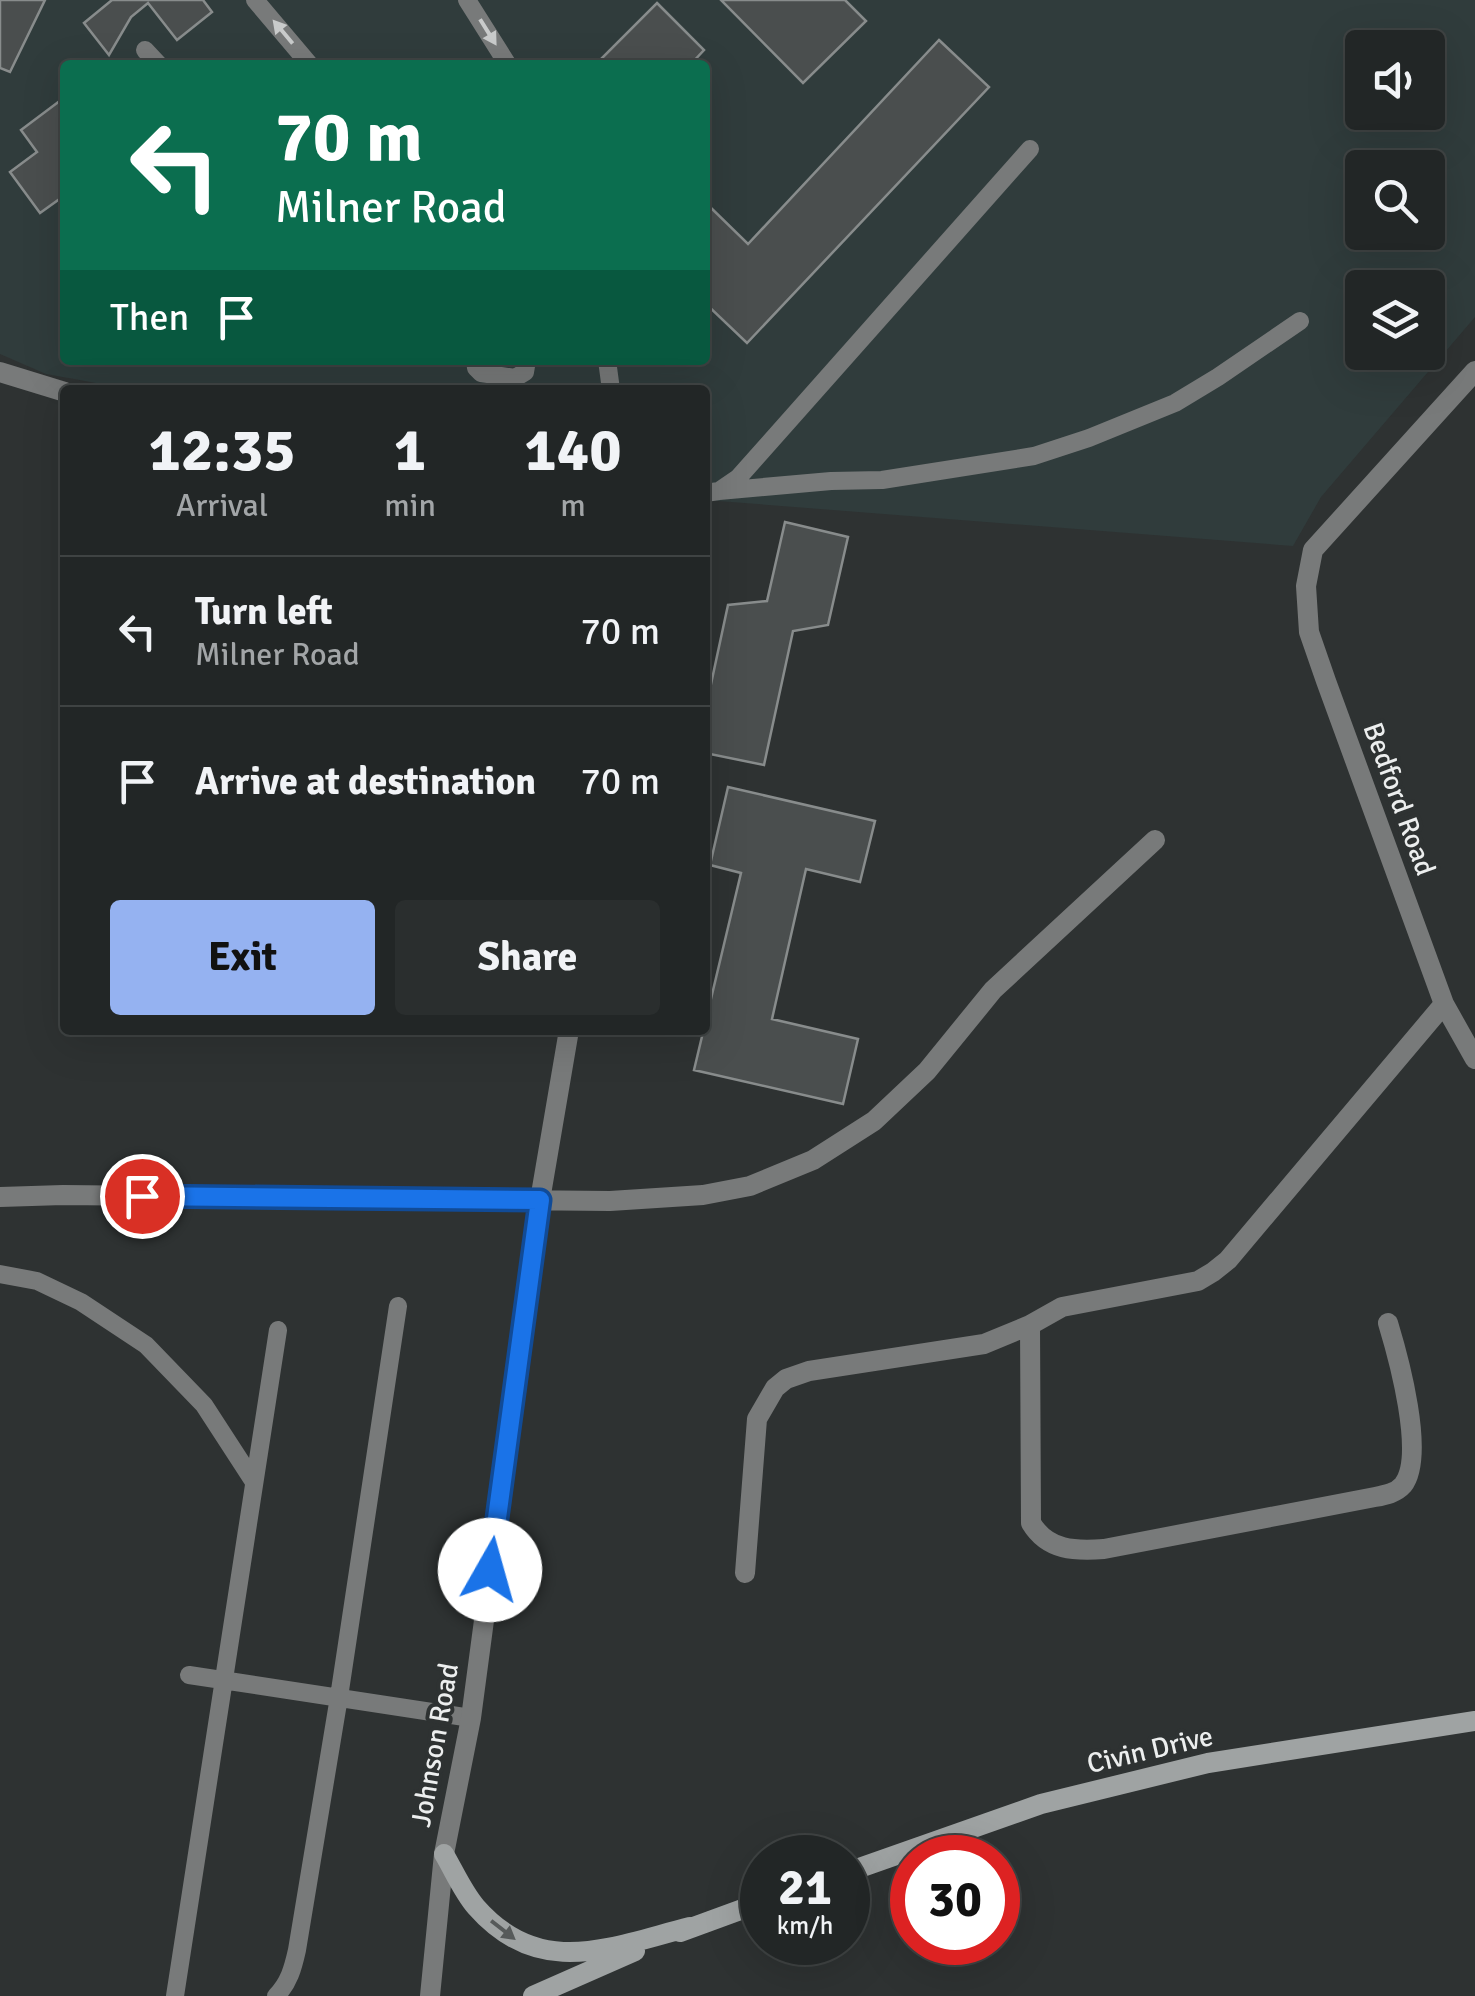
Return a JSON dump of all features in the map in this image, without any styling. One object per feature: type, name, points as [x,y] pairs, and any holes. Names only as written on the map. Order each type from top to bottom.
[{"type":"main road","name":"Civin Drive","points":[[870,1864],[1041,1804],[1208,1764],[1475,1721]]},
{"type":"main road","points":[[444,1854],[475,1906],[512,1939],[543,1951],[594,1952],[740,1910]]},
{"type":"main road","points":[[533,1996],[690,1927]]},
{"type":"street","name":"Bedford Road","points":[[1475,371],[1313,550],[1306,586],[1309,632],[1444,1004],[1475,1059]]},
{"type":"street","points":[[0,372],[60,390]]},
{"type":"street","points":[[0,1197],[610,1201],[703,1195],[750,1186],[814,1160],[874,1121],[927,1071],[993,990],[1155,840]]},
{"type":"street","points":[[745,1573],[757,1420],[775,1388],[786,1379],[808,1371],[973,1346],[1030,1325],[1062,1307],[1198,1280],[1213,1272],[1228,1260],[1444,1004]]},
{"type":"street","name":"Johnson Road","points":[[430,1996],[444,1854],[471,1718],[540,1200],[568,1035]]},
{"type":"street","points":[[1030,1325],[1031,1523],[1049,1542],[1075,1550],[1104,1548],[1356,1501],[1400,1488],[1407,1479],[1412,1442],[1400,1364],[1388,1322]]},
{"type":"lane","points":[[255,0],[306,60]]},
{"type":"lane","points":[[468,0],[505,60]]},
{"type":"lane","points":[[145,50],[154,60]]},
{"type":"lane","points":[[712,492],[738,478],[1030,150]]},
{"type":"lane","points":[[712,492],[882,480],[1034,456],[1175,403],[1300,320]]},
{"type":"lane","points":[[476,365],[486,376],[515,378],[526,366]]},
{"type":"lane","points":[[0,1274],[38,1281],[81,1302],[146,1345],[204,1404],[254,1482]]},
{"type":"lane","points":[[276,1996],[293,1971],[297,1950],[398,1306]]},
{"type":"lane","points":[[174,1996],[278,1330]]},
{"type":"lane","points":[[189,1676],[471,1718]]},
{"type":"shaded area","points":[[0,0],[1475,0],[1475,317],[1445,352],[1445,270],[1345,270],[1345,370],[1430,370],[1321,497],[1293,546],[710,500],[710,385],[107,385],[46,374],[0,354]]},
{"type":"building","points":[[0,0],[45,0],[10,72],[0,68]]},
{"type":"building","points":[[112,0],[203,0],[212,12],[177,40],[148,3],[131,17],[109,55],[84,23]]},
{"type":"building","points":[[721,0],[845,0],[866,21],[803,83]]},
{"type":"building","points":[[657,3],[704,50],[695,60],[600,60]]},
{"type":"building","points":[[939,40],[989,87],[747,343],[710,308],[710,207],[748,244]]},
{"type":"building","points":[[60,101],[60,199],[40,213],[10,172],[37,152],[21,130]]},
{"type":"building","points":[[785,522],[848,537],[828,625],[793,631],[764,765],[710,754],[710,689],[728,605],[767,601]]},
{"type":"building","points":[[728,787],[875,821],[860,882],[806,869],[772,1019],[858,1039],[843,1104],[694,1070],[702,1035],[710,1035],[710,1003],[741,873],[710,865]]},
{"type":"route","points":[[142,1196],[540,1200],[490,1570]]}]
